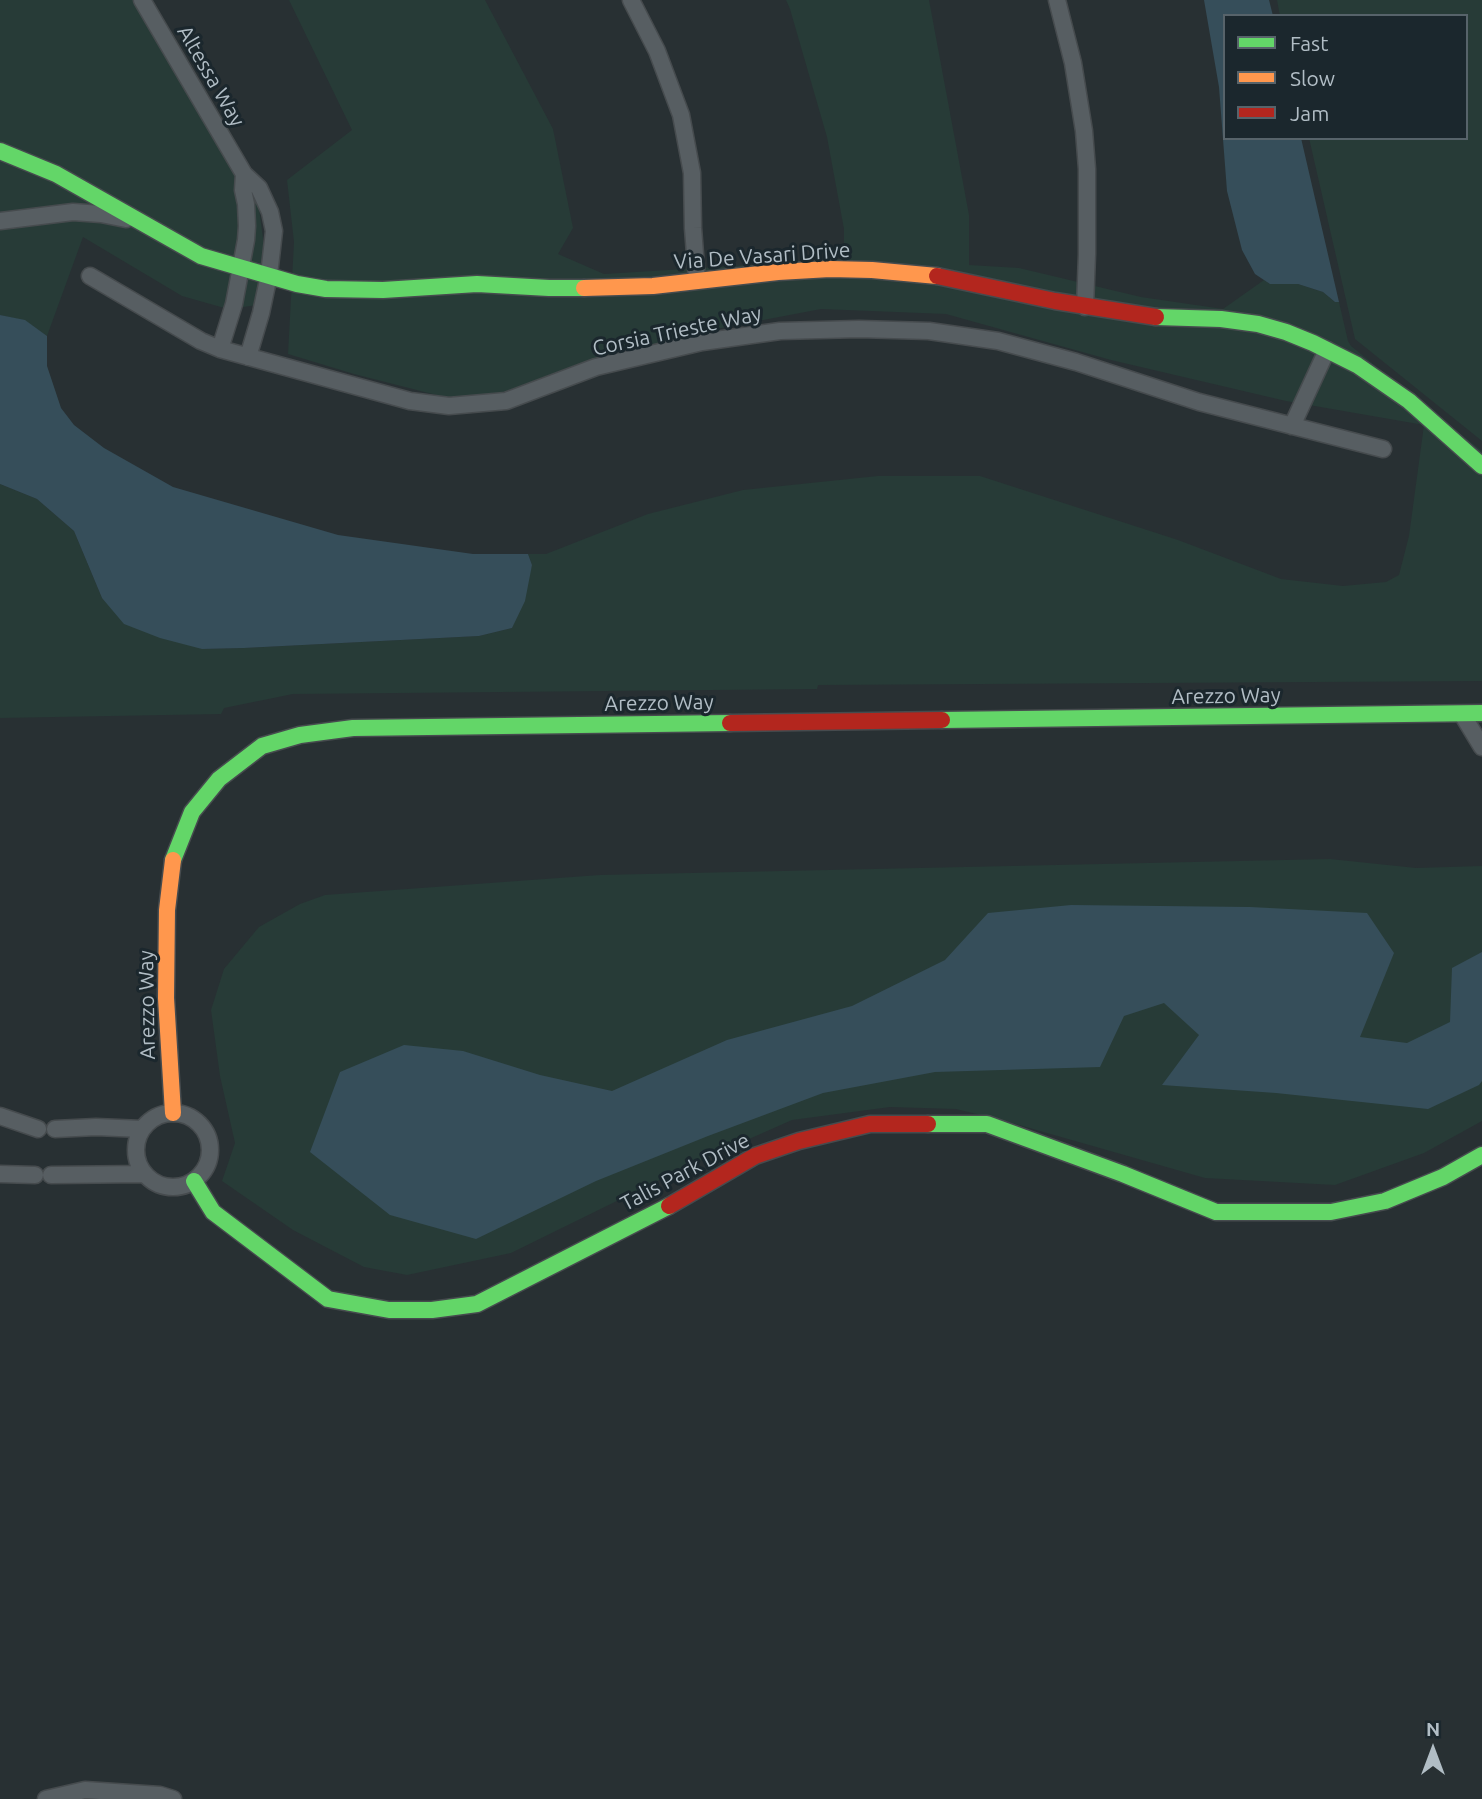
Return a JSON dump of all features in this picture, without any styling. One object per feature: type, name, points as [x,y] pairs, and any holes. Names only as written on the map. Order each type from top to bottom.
[{"type":"street","name":"Altessa Way","points":[[142,0],[244,174],[259,188],[270,212],[274,231],[269,275],[248,357]]},
{"type":"street","points":[[631,0],[661,62],[681,115],[692,173],[697,281]]},
{"type":"street","points":[[1058,0],[1073,62],[1084,131],[1087,169],[1085,307]]},
{"type":"street","name":"Via De Vasari Drive","points":[[0,151],[56,174],[201,256],[298,284],[326,289],[383,290],[477,284],[620,288],[778,272],[872,270],[938,276],[1085,307],[1157,317],[1222,318],[1258,324],[1286,332],[1357,365],[1409,401],[1482,466]]},
{"type":"street","name":"Altessa Way","points":[[220,349],[234,304],[247,226],[244,174]]},
{"type":"street","name":"Via De Vasari Drive","points":[[0,220],[73,212],[137,221]]},
{"type":"street","name":"Corsia Trieste Way","points":[[90,276],[201,341],[220,349],[410,401],[449,406],[506,401],[596,367],[702,342],[780,331],[929,331],[998,341],[1076,362],[1199,402],[1383,449]]},
{"type":"street","points":[[1292,426],[1327,350]]},
{"type":"street","name":"Arezzo Way","points":[[173,1113],[166,998],[167,910],[173,858],[192,812],[219,779],[262,746],[300,735],[353,728],[1482,713]]},
{"type":"street","points":[[1462,714],[1482,747]]},
{"type":"street","points":[[173,1113],[195,1120],[208,1139],[210,1151],[208,1162],[194,1181],[173,1187],[163,1186],[145,1174],[138,1164],[136,1152],[137,1140],[150,1120],[173,1113]]},
{"type":"street","points":[[0,1116],[47,1129],[142,1129]]},
{"type":"street","name":"Talis Park Drive","points":[[194,1181],[213,1212],[328,1299],[389,1310],[432,1310],[477,1304],[664,1209],[755,1156],[799,1141],[870,1124],[987,1124],[1123,1174],[1216,1212],[1331,1212],[1385,1201],[1443,1177],[1482,1155]]},
{"type":"street","points":[[0,1174],[145,1174]]},
{"type":"street","points":[[46,1799],[85,1790],[160,1795],[173,1799]]},
{"type":"green space","points":[[0,0],[140,0],[257,193],[267,269],[258,305],[228,309],[182,296],[83,237],[47,336],[25,321],[0,315]]},
{"type":"green space","points":[[289,0],[485,0],[553,129],[573,228],[558,254],[604,274],[844,259],[844,229],[827,137],[786,0],[929,0],[969,215],[969,265],[1019,268],[1141,297],[1223,309],[1264,280],[1270,284],[1298,284],[1323,292],[1335,302],[1339,302],[1351,346],[1482,451],[1482,681],[818,685],[817,689],[293,694],[224,708],[221,714],[0,718],[0,484],[37,499],[74,531],[102,598],[202,649],[479,636],[512,628],[532,565],[528,554],[546,554],[648,514],[743,490],[878,476],[980,476],[1178,540],[1281,579],[1343,586],[1386,582],[1399,575],[1409,536],[1424,425],[1286,401],[1111,360],[946,314],[821,309],[716,329],[581,363],[502,393],[456,400],[288,354],[294,242],[287,180],[352,130]]},
{"type":"green space","points":[[1277,0],[1482,0],[1482,441],[1355,339],[1309,140],[1468,140],[1468,14],[1280,14]]},
{"type":"green space","points":[[1330,859],[1416,868],[1482,866],[1482,1121],[1424,1153],[1335,1185],[1205,1178],[956,1109],[890,1107],[792,1120],[688,1166],[511,1253],[407,1275],[364,1267],[293,1230],[222,1181],[235,1143],[220,1076],[211,1010],[224,969],[259,927],[300,904],[325,895],[600,875]]},
{"type":"water","points":[[1204,0],[1269,0],[1272,14],[1223,14],[1223,139],[1219,87]]},
{"type":"water","points":[[1223,140],[1301,140],[1339,302],[1335,302],[1323,292],[1298,284],[1270,284],[1255,274],[1242,250],[1227,191]]},
{"type":"water","points":[[0,315],[25,320],[47,336],[47,366],[61,408],[74,425],[104,448],[173,487],[338,535],[473,554],[528,554],[532,565],[525,601],[512,628],[479,636],[202,649],[160,638],[124,624],[102,598],[74,531],[37,499],[0,484]]},
{"type":"water","points":[[1071,905],[1250,907],[1367,913],[1394,953],[1360,1037],[1407,1043],[1450,1022],[1452,968],[1482,952],[1482,1081],[1479,1085],[1428,1109],[1276,1093],[1162,1085],[1199,1035],[1164,1003],[1124,1016],[1100,1067],[935,1072],[823,1093],[596,1181],[476,1239],[390,1215],[310,1152],[340,1072],[404,1045],[463,1051],[540,1075],[612,1091],[727,1040],[852,1006],[945,960],[988,913]]},
{"type":"traffic: fast","points":[[0,151],[56,174],[201,256],[297,284],[326,289],[383,290],[477,284],[584,288]]},
{"type":"traffic: fast","points":[[1156,317],[1221,319],[1258,324],[1313,343],[1357,365],[1409,401],[1482,466]]},
{"type":"traffic: fast","points":[[942,720],[1482,713]]},
{"type":"traffic: fast","points":[[173,860],[192,812],[219,779],[262,746],[300,735],[353,728],[730,723]]},
{"type":"traffic: fast","points":[[928,1124],[987,1124],[1123,1174],[1216,1212],[1331,1212],[1385,1201],[1443,1177],[1482,1155]]},
{"type":"traffic: fast","points":[[194,1181],[213,1212],[328,1299],[389,1310],[432,1310],[477,1304],[669,1206]]},
{"type":"traffic: slow","points":[[584,288],[653,286],[830,269],[937,276]]},
{"type":"traffic: slow","points":[[173,860],[167,910],[166,998],[173,1113]]},
{"type":"traffic: jam","points":[[937,276],[1055,301],[1156,317]]},
{"type":"traffic: jam","points":[[730,723],[942,720]]},
{"type":"traffic: jam","points":[[669,1206],[755,1156],[799,1141],[870,1124],[928,1124]]}]
